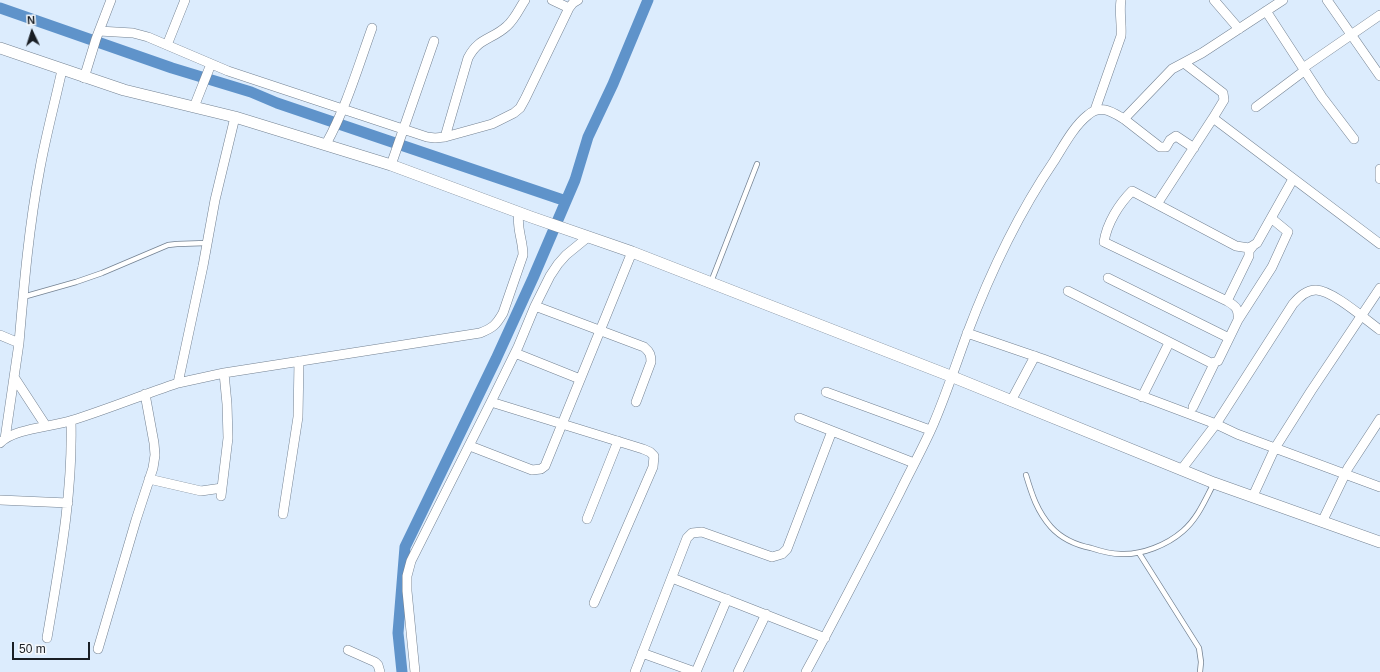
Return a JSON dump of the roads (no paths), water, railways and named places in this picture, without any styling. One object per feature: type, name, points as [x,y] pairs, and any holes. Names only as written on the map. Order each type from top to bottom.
[{"type":"street","points":[[84,78],[97,35],[111,0]]},
{"type":"street","points":[[167,45],[185,0]]},
{"type":"street","points":[[445,137],[468,58],[473,48],[481,41],[507,26],[525,0]]},
{"type":"street","points":[[552,0],[569,8]]},
{"type":"street","points":[[97,35],[133,33],[148,37],[228,71],[343,108],[404,130],[435,138],[445,137],[492,124],[508,117],[520,108],[569,8],[578,0]]},
{"type":"street","points":[[1096,110],[1121,36],[1121,0]]},
{"type":"street","points":[[1214,0],[1239,29]]},
{"type":"street","points":[[1124,119],[1172,69],[1202,53],[1283,0]]},
{"type":"street","points":[[1327,0],[1380,76]]},
{"type":"street","points":[[1266,11],[1334,114],[1354,140]]},
{"type":"street","points":[[1256,107],[1380,15]]},
{"type":"street","points":[[326,144],[333,132],[343,108],[372,28]]},
{"type":"street","points":[[392,165],[434,40]]},
{"type":"street","points":[[0,48],[84,78],[124,90],[235,117],[392,165],[519,213],[632,252],[710,284],[953,377],[1214,483],[1380,542]]},
{"type":"street","points":[[1157,204],[1224,100],[1223,93],[1184,63]]},
{"type":"street","points":[[194,107],[211,64]]},
{"type":"street","points":[[3,441],[19,343],[28,243],[36,188],[62,70]]},
{"type":"street","points":[[806,672],[825,638],[930,430],[953,377],[967,333],[1012,231],[1037,186],[1078,125],[1088,114],[1096,110],[1105,109],[1124,119],[1160,147],[1166,147],[1170,140],[1176,136],[1194,148]]},
{"type":"street","points":[[178,383],[215,200],[235,117]]},
{"type":"street","points":[[1213,118],[1380,244]]},
{"type":"street","points":[[1380,169],[1380,179]]},
{"type":"street","points":[[1227,301],[1249,251],[1257,243],[1293,179]]},
{"type":"street","points":[[1238,320],[1239,313],[1237,309],[1227,301],[1104,242],[1106,230],[1125,198],[1132,191],[1236,246],[1244,248],[1253,246]]},
{"type":"street","points":[[3,441],[15,434],[71,421],[178,383],[224,373],[480,333],[492,328],[498,322],[503,313],[523,255],[517,219],[519,213]]},
{"type":"street","points":[[1193,407],[1215,362],[1220,358],[1238,320],[1272,267],[1288,232],[1271,218]]},
{"type":"street","points":[[415,672],[408,614],[407,576],[411,561],[470,446],[550,276],[558,264],[585,235]]},
{"type":"street","points":[[470,446],[532,470],[538,470],[545,466],[632,252]]},
{"type":"street","points":[[1108,278],[1229,338]]},
{"type":"street","points":[[1253,496],[1275,448],[1380,288]]},
{"type":"street","points":[[1181,470],[1216,424],[1293,304],[1302,295],[1309,291],[1316,290],[1331,294],[1380,330]]},
{"type":"street","points":[[1068,291],[1169,343],[1211,363],[1215,362]]},
{"type":"street","points":[[535,306],[644,346],[650,351],[651,362],[636,402]]},
{"type":"street","points":[[967,333],[1035,356],[1216,424],[1237,434],[1380,487]]},
{"type":"street","points":[[0,336],[19,343]]},
{"type":"street","points":[[1142,397],[1169,343]]},
{"type":"street","points":[[515,353],[580,379]]},
{"type":"street","points":[[1011,401],[1035,356]]},
{"type":"street","points":[[283,514],[298,417],[299,361]]},
{"type":"street","points":[[149,480],[201,491],[221,492],[228,438],[224,373]]},
{"type":"street","points":[[14,377],[46,426]]},
{"type":"street","points":[[826,392],[930,430]]},
{"type":"street","points":[[98,649],[149,480],[155,455],[153,430],[145,394]]},
{"type":"street","points":[[491,402],[643,449],[650,452],[654,456],[654,462],[594,603]]},
{"type":"street","points":[[799,418],[914,463]]},
{"type":"street","points":[[1322,522],[1345,474],[1380,419]]},
{"type":"street","points":[[47,638],[64,538],[68,503],[72,451],[71,421]]},
{"type":"street","points":[[635,672],[687,538],[692,533],[702,532],[772,557],[785,552],[832,431]]},
{"type":"street","points":[[587,519],[618,441]]},
{"type":"street","points":[[0,500],[68,503]]},
{"type":"street","points":[[672,578],[825,638]]},
{"type":"street","points":[[642,653],[695,672],[727,599]]},
{"type":"street","points":[[738,672],[766,614]]},
{"type":"street","points":[[348,650],[375,662],[378,665],[380,672]]},
{"type":"lane","points":[[710,284],[757,164]]},
{"type":"lane","points":[[23,298],[102,273],[168,246],[177,244],[207,243]]},
{"type":"lane","points":[[1026,475],[1039,512],[1052,528],[1070,541],[1083,546],[1121,554],[1139,553],[1173,539],[1197,516],[1214,483]]},
{"type":"lane","points":[[1139,553],[1199,648],[1201,662],[1200,672]]},
{"type":"waterway","points":[[402,672],[398,633],[405,547],[496,359],[533,278],[575,180],[588,137],[613,84],[648,0]]},
{"type":"waterway","points":[[0,8],[172,68],[251,92],[277,103],[566,201]]}]
